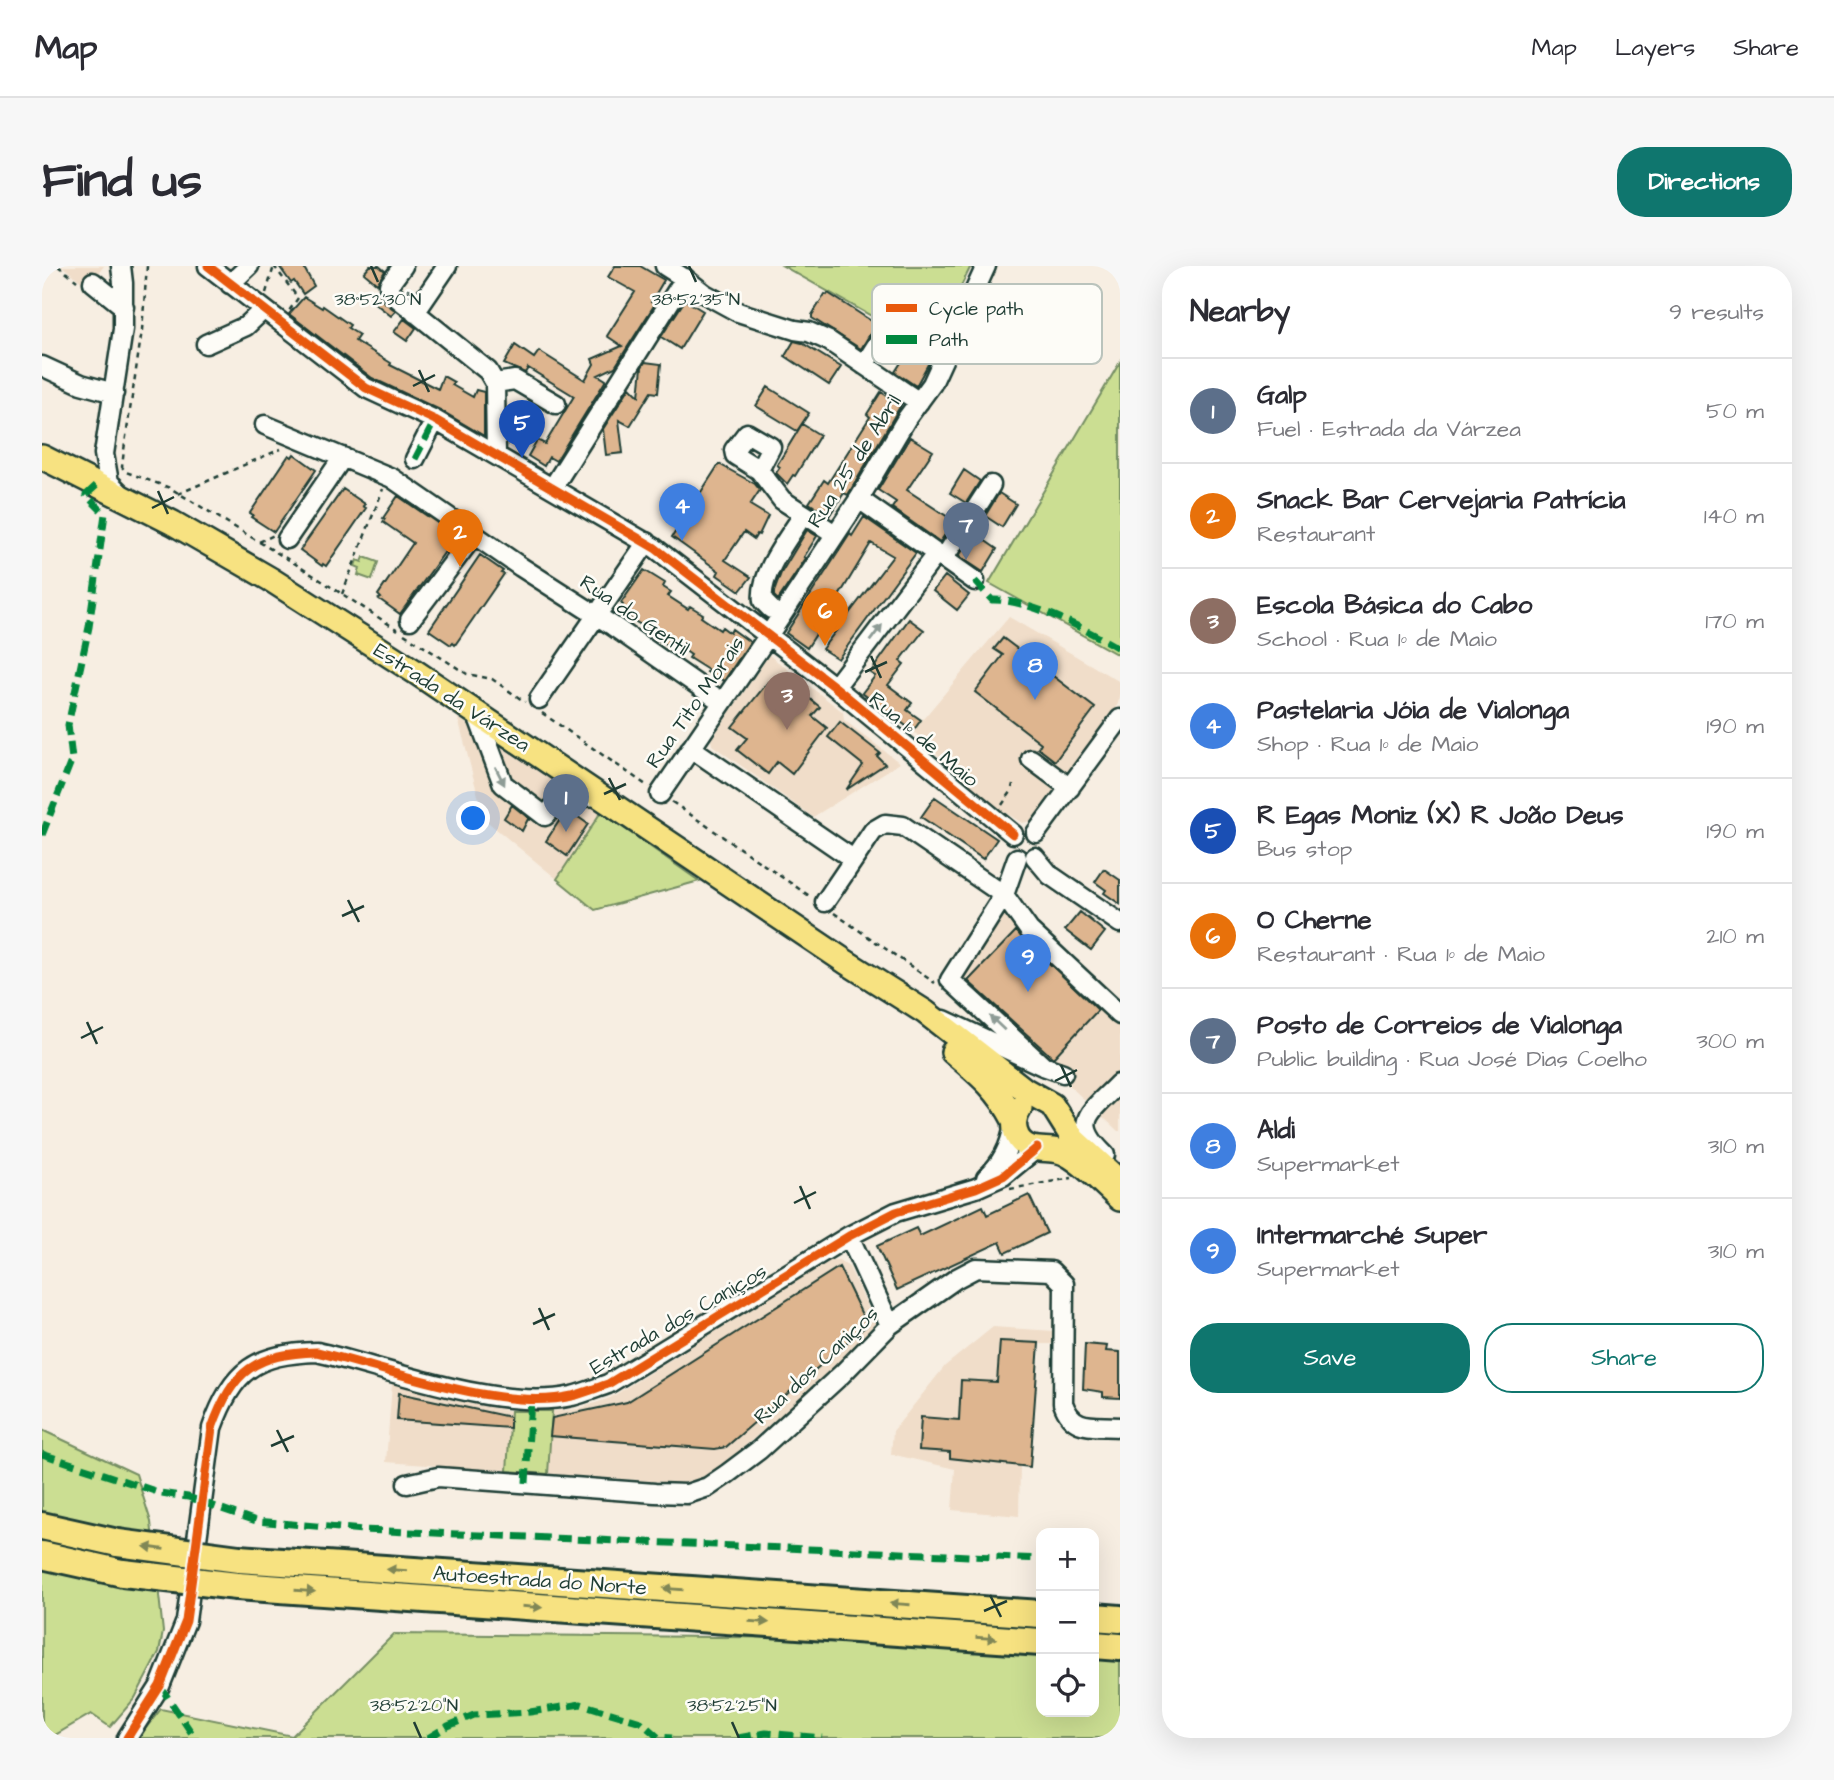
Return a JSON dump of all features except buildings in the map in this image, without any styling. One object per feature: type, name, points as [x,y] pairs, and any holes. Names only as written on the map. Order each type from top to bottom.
[{"type":"highway","name":"Autoestrada do Norte","points":[[42,1526],[118,1543],[239,1559],[1036,1614]]},
{"type":"highway","name":"Autoestrada do Norte","points":[[42,1555],[123,1573],[237,1586],[1036,1642]]},
{"type":"highway","points":[[1099,1618],[1120,1619]]},
{"type":"highway","points":[[1099,1646],[1120,1647]]},
{"type":"main road","name":"Estrada da Várzea","points":[[42,457],[124,498],[270,579],[476,712],[846,962],[925,1012],[1025,1090],[1052,1105],[1074,1140],[1120,1182]]},
{"type":"main road","name":"Estrada da Várzea","points":[[846,962],[990,1083],[1004,1100],[1020,1140],[1032,1148],[1070,1156],[1120,1199]]},
{"type":"main road","points":[[1014,1122],[1021,1107],[1030,1101],[1041,1100]]},
{"type":"main road","points":[[1040,1148],[1049,1145],[1058,1136],[1061,1119]]},
{"type":"street","points":[[119,266],[124,307],[123,329],[104,454],[109,482],[124,498]]},
{"type":"street","points":[[119,266],[110,276],[93,282],[124,307]]},
{"type":"street","name":"Rua 1º de Maio","points":[[208,266],[230,284],[264,303],[281,324],[366,388],[435,420],[647,542],[835,687],[1013,834]]},
{"type":"street","points":[[230,284],[249,266]]},
{"type":"street","points":[[403,266],[389,287],[390,292],[483,364],[495,383],[496,454]]},
{"type":"street","points":[[415,313],[447,266]]},
{"type":"street","points":[[665,266],[705,294],[738,312],[818,336],[919,402]]},
{"type":"street","name":"Rua 25 de Abril","points":[[978,284],[986,266]]},
{"type":"street","points":[[553,487],[685,278]]},
{"type":"street","points":[[206,344],[246,326],[264,303]]},
{"type":"street","points":[[864,365],[872,352]]},
{"type":"street","name":"Rua 25 de Abril","points":[[768,636],[859,499],[932,384],[941,364]]},
{"type":"street","points":[[42,366],[81,384],[114,393]]},
{"type":"street","points":[[495,383],[515,380],[556,404]]},
{"type":"street","points":[[415,459],[435,420]]},
{"type":"street","name":"Rua do Gentil","points":[[265,425],[388,476],[722,702]]},
{"type":"street","points":[[75,473],[95,467],[104,454]]},
{"type":"street","points":[[287,539],[343,457]]},
{"type":"street","points":[[759,470],[782,500],[835,534]]},
{"type":"street","points":[[835,687],[940,555],[991,485]]},
{"type":"street","points":[[859,499],[975,581]]},
{"type":"street","points":[[771,609],[763,601],[763,589],[777,558],[803,514]]},
{"type":"street","points":[[410,621],[474,535]]},
{"type":"street","points":[[539,699],[647,542]]},
{"type":"street","name":"Rua Tito Morais","points":[[660,794],[768,636]]},
{"type":"street","points":[[476,712],[503,784],[545,816],[562,799],[601,796]]},
{"type":"street","points":[[1036,833],[1120,719]]},
{"type":"street","points":[[691,748],[853,859]]},
{"type":"street","points":[[1031,760],[1070,788]]},
{"type":"street","points":[[824,904],[873,831],[886,824],[899,824],[1004,895],[1029,930],[1120,1015]]},
{"type":"street","points":[[1043,1066],[950,979],[1026,858],[1041,845],[1036,833],[1027,829],[1013,834],[1010,847],[1026,858],[1050,875],[1120,923]]},
{"type":"street","points":[[925,1012],[1063,1073]]},
{"type":"street","points":[[1118,1084],[1091,1112],[1086,1130],[1092,1143],[1120,1171]]},
{"type":"street","points":[[976,1188],[994,1171],[1011,1144],[1014,1122]]},
{"type":"street","name":"Estrada dos Caniços","points":[[127,1738],[160,1686],[186,1621],[212,1428],[222,1400],[236,1380],[261,1360],[288,1353],[317,1352],[491,1396],[531,1399],[571,1396],[608,1384],[849,1236],[896,1212],[976,1188],[1003,1175],[1040,1148]]},
{"type":"street","points":[[849,1236],[890,1325]]},
{"type":"street","name":"Rua dos Caniços","points":[[407,1484],[438,1477],[655,1493],[687,1494],[708,1487],[759,1450],[842,1374],[890,1325],[957,1278],[976,1268],[1051,1271],[1063,1284],[1063,1403],[1075,1423],[1120,1427]]},
{"type":"path","points":[[147,266],[142,330],[122,467],[132,475],[170,488],[467,674],[492,679],[824,904],[943,989],[950,979]]},
{"type":"path","points":[[264,303],[274,266]]},
{"type":"path","points":[[274,266],[298,298],[281,324]]},
{"type":"path","points":[[178,494],[286,447],[291,436]]},
{"type":"path","points":[[342,594],[388,476]]},
{"type":"path","points":[[989,816],[1000,807],[1011,792],[1013,784]]},
{"type":"path","points":[[1008,1190],[1057,1179],[1071,1180],[1078,1172]]},
{"type":"shaded area","points":[[62,266],[104,266],[88,287]]},
{"type":"shaded area","points":[[1009,617],[1120,682],[1120,697],[1115,712],[1037,820],[1022,823],[987,801],[913,731]]},
{"type":"shaded area","points":[[769,655],[843,712],[844,720],[900,763],[813,817],[712,745],[711,740]]},
{"type":"shaded area","points":[[458,718],[601,812],[557,879],[484,819]]},
{"type":"shaded area","points":[[1003,913],[1120,1023],[1120,1131],[956,980]]},
{"type":"shaded area","points":[[829,1260],[839,1260],[849,1267],[875,1322],[873,1335],[717,1470],[690,1482],[681,1483],[548,1474],[552,1411],[578,1409],[610,1398]]},
{"type":"shaded area","points":[[993,1327],[1054,1331],[1053,1344],[1039,1344],[1030,1467],[1020,1466],[1019,1516],[952,1510],[955,1469],[891,1454],[893,1431],[945,1366]]},
{"type":"shaded area","points":[[392,1384],[470,1404],[511,1411],[507,1471],[386,1462]]},
{"type":"green space","points":[[783,266],[971,266],[962,284],[872,284],[872,316]]},
{"type":"green space","points":[[1120,362],[1120,656],[989,583]]},
{"type":"green space","points":[[364,557],[378,562],[372,580],[358,575],[360,568],[355,566],[357,560],[362,562]]},
{"type":"green space","points":[[601,812],[699,881],[595,910],[557,879]]},
{"type":"green space","points":[[511,1411],[552,1411],[548,1474],[507,1471]]},
{"type":"green space","points":[[42,1430],[136,1474],[151,1522],[163,1632],[159,1652],[135,1698],[110,1727],[91,1714],[50,1738],[42,1738]]},
{"type":"green space","points":[[394,1634],[1036,1640],[1036,1717],[1099,1717],[1099,1640],[1120,1641],[1120,1738],[138,1738],[161,1709],[292,1736]]},
{"type":"marked path","points":[[415,459],[435,420]]},
{"type":"marked path","points":[[42,835],[72,759],[68,725],[89,627],[105,514],[86,495],[98,484]]},
{"type":"marked path","points":[[975,581],[992,600],[1040,610],[1120,649]]},
{"type":"marked path","points":[[526,1483],[531,1399]]},
{"type":"marked path","points":[[42,1454],[161,1493],[188,1497],[256,1521],[363,1530],[1036,1559]]},
{"type":"marked path","points":[[160,1686],[195,1738]]},
{"type":"marked path","points":[[428,1738],[474,1715],[530,1712],[581,1704],[641,1722],[658,1737],[672,1738]]},
{"type":"marked path","points":[[738,1738],[766,1733],[822,1738]]},
{"type":"cycle path","points":[[208,266],[366,388],[435,420],[655,548],[835,687],[1013,834]]},
{"type":"cycle path","points":[[127,1738],[160,1686],[186,1621],[212,1428],[229,1392],[238,1379],[250,1369],[278,1356],[317,1352],[479,1394],[543,1399],[576,1395],[608,1384],[849,1236],[896,1212],[976,1188],[1003,1176],[1037,1148]]},
{"type":"place","name":"R Egas Moniz (X) R João Deus","points":[[522,458]]},
{"type":"place","name":"Pastelaria Jóia de Vialonga","points":[[682,541]]},
{"type":"place","name":"Posto de Correios de Vialonga","points":[[966,560]]},
{"type":"place","name":"Snack Bar Cervejaria Patrícia","points":[[460,567]]},
{"type":"place","name":"O Cherne","points":[[825,646]]},
{"type":"place","name":"Aldi","points":[[1035,700]]},
{"type":"place","name":"Escola Básica do Cabo","points":[[787,730]]},
{"type":"place","name":"Galp","points":[[566,832]]},
{"type":"place","name":"Intermarché Super","points":[[1028,992]]}]
